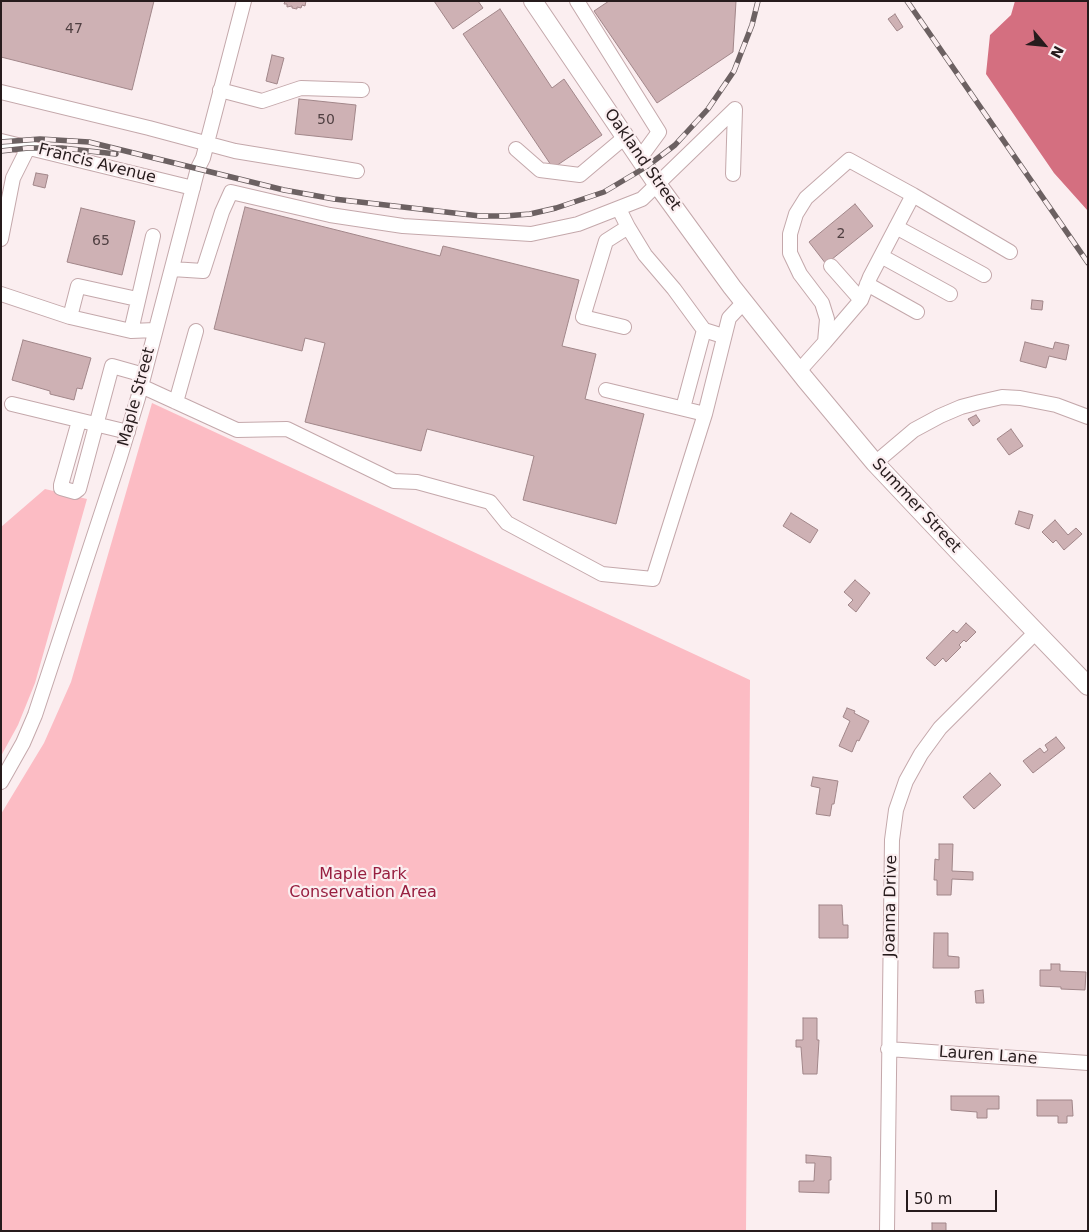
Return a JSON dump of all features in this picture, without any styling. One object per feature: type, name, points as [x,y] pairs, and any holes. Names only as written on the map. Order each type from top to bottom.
[{"type":"main road","name":"Oakland Street","points":[[533,1],[657,184],[755,316]]},
{"type":"main road","name":"Summer Street","points":[[755,316],[875,462],[1088,686]]},
{"type":"street","name":"Maple Street","points":[[1,782],[36,715],[128,432],[244,1]]},
{"type":"street","points":[[577,1],[659,132],[640,158]]},
{"type":"street","points":[[220,90],[262,101],[301,88],[362,90]]},
{"type":"street","points":[[1,92],[235,151],[357,171]]},
{"type":"street","points":[[172,269],[202,271],[222,212],[231,192],[330,215],[403,226],[531,234],[578,224],[642,199],[735,109],[733,174]]},
{"type":"street","points":[[516,149],[540,170],[580,175],[626,137]]},
{"type":"street","name":"Francis Avenue","points":[[1,141],[193,188]]},
{"type":"street","points":[[1,240],[13,178],[28,148]]},
{"type":"street","points":[[825,342],[827,319],[822,303],[800,274],[790,253],[790,234],[796,214],[806,198],[849,160],[1010,252]]},
{"type":"street","points":[[799,371],[861,300],[881,256],[913,196]]},
{"type":"street","points":[[619,209],[645,255],[674,289],[704,330],[723,336]]},
{"type":"street","points":[[624,328],[583,317],[606,241],[628,227]]},
{"type":"street","points":[[896,227],[984,275]]},
{"type":"street","points":[[130,331],[152,236]]},
{"type":"street","points":[[881,256],[950,294]]},
{"type":"street","points":[[831,266],[861,300]]},
{"type":"street","points":[[867,284],[917,312]]},
{"type":"street","points":[[70,318],[78,286],[137,299]]},
{"type":"street","points":[[1,294],[70,318],[130,331],[155,330]]},
{"type":"street","points":[[80,421],[61,485],[61,488],[75,492],[78,489],[112,366],[142,380],[176,402],[237,430],[287,429],[394,481],[417,482],[490,502],[507,523],[602,574],[653,579],[705,414],[723,336],[729,318],[744,302]]},
{"type":"street","points":[[176,402],[196,330]]},
{"type":"street","points":[[683,408],[704,330]]},
{"type":"street","points":[[606,390],[705,414]]},
{"type":"street","points":[[875,462],[914,430],[954,410],[1002,397],[1020,398],[1056,405],[1088,417]]},
{"type":"street","points":[[12,404],[128,432]]},
{"type":"street","name":"Joanna Drive","points":[[887,1231],[892,840],[896,810],[900,794],[913,768],[940,728],[1036,632]]},
{"type":"street","name":"Lauren Lane","points":[[888,1049],[1088,1063]]},
{"type":"green space","name":"Maple Park Conservation Area","points":[[152,403],[750,680],[746,1231],[1,1231],[1,814],[44,743],[71,682]]},
{"type":"green space","points":[[45,489],[87,499],[35,683],[18,725],[1,756],[1,527]]},
{"type":"shaded area","points":[[1015,1],[1088,1],[1088,211],[1054,173],[986,74],[990,35],[1011,15]]},
{"type":"building","points":[[1,1],[154,1],[132,90],[1,57]]},
{"type":"building","points":[[285,1],[306,1],[305,6],[302,5],[301,8],[297,7],[297,9],[292,8],[292,6],[287,7],[287,4],[284,4]]},
{"type":"building","points":[[434,1],[478,1],[483,8],[453,29]]},
{"type":"building","points":[[609,1],[736,1],[733,52],[657,103],[594,11]]},
{"type":"building","points":[[500,9],[552,88],[564,79],[602,135],[553,168],[463,34]]},
{"type":"building","points":[[895,14],[903,27],[897,31],[888,19]]},
{"type":"building","points":[[272,55],[284,58],[277,84],[266,81]]},
{"type":"building","points":[[299,99],[356,105],[352,140],[295,134]]},
{"type":"building","points":[[36,173],[48,175],[45,188],[33,185]]},
{"type":"building","points":[[855,204],[873,226],[826,264],[809,242]]},
{"type":"building","points":[[245,207],[440,256],[443,246],[579,280],[562,346],[596,354],[585,399],[644,414],[616,524],[523,500],[534,456],[427,429],[421,451],[305,422],[325,343],[305,338],[302,351],[214,329]]},
{"type":"building","points":[[81,208],[135,221],[122,275],[67,262]]},
{"type":"building","points":[[1032,300],[1043,301],[1042,310],[1031,309]]},
{"type":"building","points":[[23,340],[91,358],[82,389],[77,388],[74,400],[50,394],[50,391],[12,380]]},
{"type":"building","points":[[1025,342],[1053,349],[1055,342],[1069,345],[1066,360],[1049,356],[1046,368],[1020,361]]},
{"type":"building","points":[[976,415],[980,421],[973,426],[968,419]]},
{"type":"building","points":[[1011,429],[1023,446],[1009,455],[997,439]]},
{"type":"building","points":[[1019,511],[1033,515],[1029,529],[1015,524]]},
{"type":"building","points":[[791,513],[818,530],[810,543],[783,526]]},
{"type":"building","points":[[1055,520],[1068,535],[1076,528],[1082,534],[1064,550],[1056,540],[1053,543],[1042,532]]},
{"type":"building","points":[[855,580],[870,593],[856,612],[848,605],[853,600],[844,592]]},
{"type":"building","points":[[966,623],[976,632],[966,642],[964,640],[959,645],[961,647],[946,662],[943,658],[935,666],[926,658],[953,630],[957,633]]},
{"type":"building","points":[[847,708],[869,721],[852,752],[839,746],[850,721],[843,717]]},
{"type":"building","points":[[1056,737],[1065,748],[1033,773],[1023,761],[1040,748],[1044,753],[1048,750],[1045,745]]},
{"type":"building","points":[[990,773],[1001,785],[974,809],[963,797]]},
{"type":"building","points":[[813,777],[838,781],[830,816],[816,814],[820,788],[811,786]]},
{"type":"building","points":[[939,844],[953,844],[952,871],[973,872],[973,880],[952,879],[951,895],[937,895],[937,880],[934,880],[935,859],[939,860]]},
{"type":"building","points":[[819,905],[842,905],[843,925],[848,925],[848,938],[819,938]]},
{"type":"building","points":[[934,933],[948,933],[948,956],[959,957],[959,968],[933,968]]},
{"type":"building","points":[[1051,964],[1060,964],[1060,971],[1086,972],[1085,990],[1040,986],[1040,970],[1051,970]]},
{"type":"building","points":[[983,990],[984,1003],[976,1003],[975,991]]},
{"type":"building","points":[[803,1018],[817,1018],[817,1040],[819,1040],[817,1074],[803,1074],[801,1047],[796,1047],[796,1040],[803,1040]]},
{"type":"building","points":[[951,1096],[999,1096],[999,1109],[987,1109],[987,1118],[977,1118],[977,1112],[951,1110]]},
{"type":"building","points":[[1037,1100],[1072,1100],[1073,1116],[1067,1116],[1067,1123],[1058,1123],[1058,1116],[1037,1116]]},
{"type":"building","points":[[806,1155],[831,1157],[829,1193],[799,1192],[799,1181],[814,1181],[815,1163],[806,1163]]},
{"type":"building","points":[[932,1223],[946,1223],[946,1231],[932,1231]]},
{"type":"railway","points":[[1,142],[40,139],[89,142],[284,190],[334,199],[480,216],[530,214],[556,208],[604,192],[646,167],[675,145],[708,109],[734,71],[752,25],[758,1]]},
{"type":"railway","points":[[907,1],[1088,263]]},
{"type":"railway","points":[[1,151],[28,148],[62,148],[116,154]]}]
